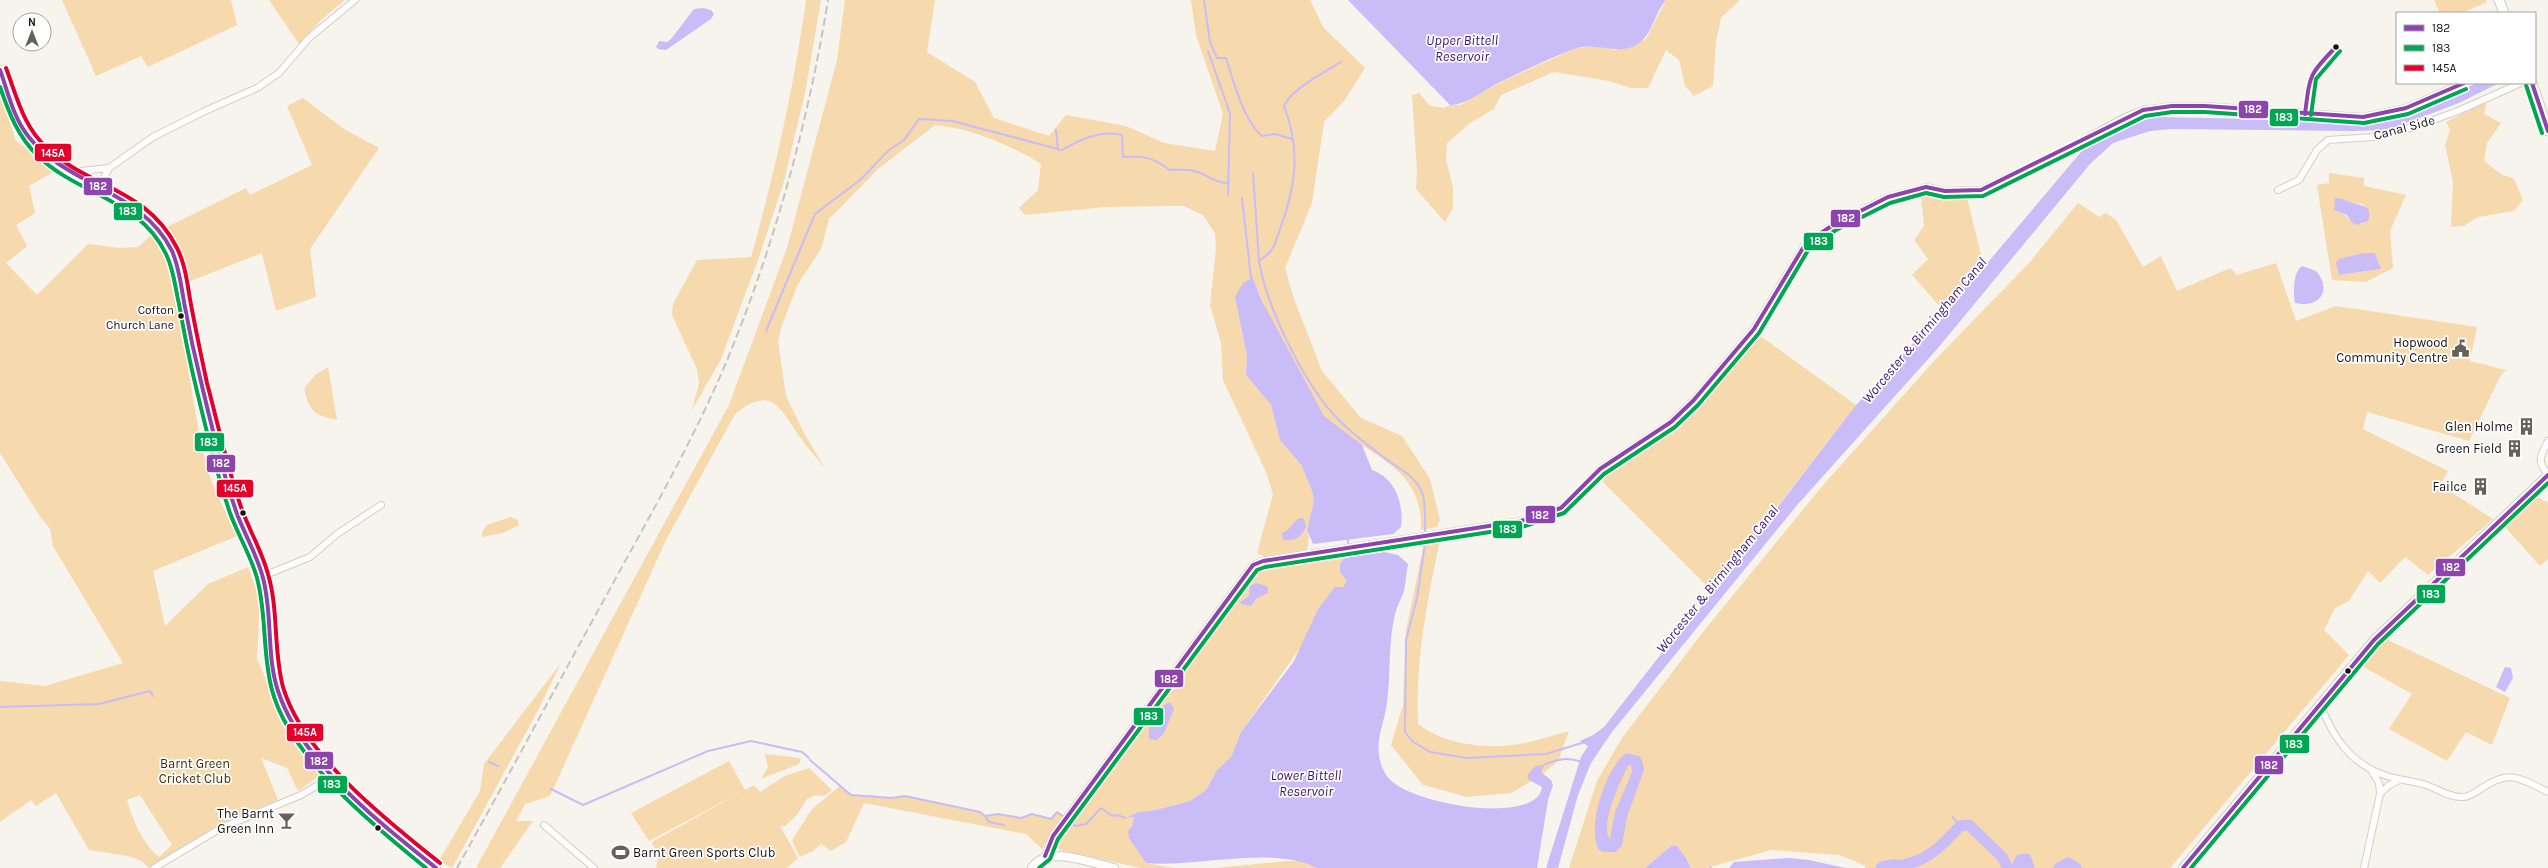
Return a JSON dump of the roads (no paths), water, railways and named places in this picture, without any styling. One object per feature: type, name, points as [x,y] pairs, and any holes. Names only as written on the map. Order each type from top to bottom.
[{"type":"highway","points":[[2499,0],[2504,12]]},
{"type":"highway","points":[[2532,84],[2548,131]]},
{"type":"main road","points":[[0,70],[17,119],[29,138],[45,154],[72,172],[121,196],[147,215],[170,247],[178,266],[200,377],[222,467],[236,512],[263,576],[271,613],[272,659],[278,692],[293,724],[335,775],[389,830],[435,868]]},
{"type":"main road","points":[[2183,868],[2374,640],[2548,475]]},
{"type":"main road","points":[[1032,868],[1036,862],[1045,856],[1057,855],[1114,868]]},
{"type":"street","points":[[72,172],[108,168],[153,138],[205,111],[257,88],[279,72],[309,38],[355,0]]},
{"type":"street","points":[[1045,856],[1053,836],[1254,565],[1432,533],[1521,521],[1538,517],[1561,508],[1572,499],[1600,469],[1671,422],[1693,401],[1754,329],[1806,244],[1833,225],[1888,197],[1926,187],[1945,191],[1981,190],[2069,148],[2123,118],[2143,110],[2172,106],[2205,106],[2363,117],[2406,108],[2462,84]]},
{"type":"street","name":"Canal Side","points":[[2278,190],[2299,180],[2318,150],[2328,140],[2373,137],[2414,127],[2458,111],[2520,84]]},
{"type":"street","points":[[100,185],[108,168]]},
{"type":"street","points":[[2548,441],[2539,458],[2540,465],[2548,475]]},
{"type":"street","points":[[263,576],[310,557],[337,534],[380,505]]},
{"type":"street","points":[[2320,704],[2336,739],[2371,770],[2379,783],[2380,794],[2364,868]]},
{"type":"street","points":[[2371,770],[2400,780],[2425,785],[2463,798],[2470,796],[2493,780],[2505,776],[2520,780],[2548,792]]},
{"type":"street","points":[[154,868],[221,828],[301,794],[335,775]]},
{"type":"street","points":[[2380,794],[2388,786],[2400,780]]},
{"type":"street","points":[[544,825],[594,868]]},
{"type":"water","name":"Upper Bittell Reservoir","points":[[1348,0],[1666,0],[1645,37],[1634,46],[1612,49],[1589,46],[1574,49],[1544,61],[1496,84],[1462,103],[1450,105]]},
{"type":"water","points":[[703,8],[711,10],[714,14],[711,19],[666,50],[658,49],[656,47],[659,41],[667,42],[671,39],[694,9]]},
{"type":"water","points":[[2475,84],[2497,84],[2459,103],[2388,130],[2172,129],[2150,131],[2113,143],[2090,164],[1938,348],[1798,504],[1612,732],[1591,763],[1578,795],[1558,868],[1546,868],[1581,757],[1588,746],[1580,741],[1593,735],[1604,727],[1672,640],[1682,632],[1856,405],[1984,267],[2081,152],[2114,129],[2144,118],[2158,117],[2353,121],[2385,119],[2418,110]]},
{"type":"water","points":[[2335,198],[2361,205],[2366,208],[2369,213],[2368,221],[2357,225],[2351,222],[2347,215],[2334,210]]},
{"type":"water","points":[[2364,253],[2375,253],[2381,269],[2339,275],[2336,263],[2339,259]]},
{"type":"water","points":[[2302,266],[2316,271],[2321,278],[2323,285],[2321,296],[2317,301],[2311,303],[2295,303],[2295,278]]},
{"type":"water","points":[[1253,278],[1261,299],[1324,416],[1362,445],[1372,470],[1387,479],[1396,492],[1402,518],[1401,527],[1393,534],[1313,544],[1307,530],[1314,501],[1312,491],[1302,466],[1280,440],[1271,405],[1246,375],[1247,356],[1235,297],[1243,283]]},
{"type":"water","points":[[1297,519],[1304,519],[1306,526],[1300,536],[1291,540],[1283,540],[1282,533],[1288,530]]},
{"type":"water","name":"Lower Bittell Reservoir","points":[[1384,552],[1398,555],[1408,564],[1404,591],[1396,611],[1390,647],[1387,702],[1378,746],[1381,765],[1386,775],[1397,785],[1417,795],[1469,807],[1495,808],[1518,806],[1535,799],[1542,787],[1529,780],[1527,776],[1534,767],[1545,764],[1541,772],[1551,780],[1553,785],[1548,800],[1537,868],[1317,868],[1300,861],[1279,858],[1233,859],[1165,864],[1146,863],[1129,838],[1128,831],[1132,826],[1134,817],[1125,818],[1139,812],[1156,810],[1190,801],[1206,790],[1217,770],[1231,757],[1241,732],[1294,661],[1318,609],[1335,587],[1343,587],[1347,581],[1340,572],[1340,563],[1345,558]]},
{"type":"water","points":[[1257,583],[1268,587],[1268,593],[1257,598],[1251,606],[1241,604],[1240,602],[1249,596],[1250,586]]},
{"type":"water","points":[[2505,667],[2511,668],[2513,678],[2505,692],[2496,687]]},
{"type":"water","points":[[1170,702],[1174,709],[1164,733],[1157,740],[1149,739],[1151,723],[1161,708]]},
{"type":"water","points":[[1626,753],[1639,756],[1642,760],[1644,770],[1627,817],[1622,845],[1616,852],[1604,852],[1599,850],[1596,840],[1595,827],[1597,813],[1605,784],[1619,761]],"holes":[[[1631,765],[1632,772],[1615,812],[1610,839],[1607,833],[1607,824],[1612,802],[1628,766]]]},
{"type":"water","points":[[1671,846],[1677,846],[1691,868],[1645,868]]},
{"type":"water","points":[[1788,858],[1809,860],[1845,868],[1729,868],[1734,862]]},
{"type":"waterway","points":[[1204,0],[1210,42],[1217,58],[1226,58],[1240,100],[1250,121],[1262,136],[1275,134],[1292,139]]},
{"type":"waterway","points":[[1208,51],[1230,113],[1228,195]]},
{"type":"waterway","points":[[1341,62],[1300,88],[1293,94],[1284,106],[1293,138],[1293,183],[1290,198],[1275,244],[1271,251],[1259,261],[1263,280],[1278,321],[1298,363],[1322,400],[1334,415],[1357,437],[1405,472],[1419,486],[1424,501],[1425,531]]},
{"type":"waterway","points":[[766,331],[815,214],[860,180],[889,150],[904,140],[919,119],[952,121],[1062,150],[1091,136],[1106,134],[1122,135],[1123,157],[1136,156],[1148,158],[1169,170],[1194,171],[1214,180],[1228,183]]},
{"type":"waterway","points":[[1056,130],[1058,149]]},
{"type":"waterway","points":[[1253,173],[1259,261]]},
{"type":"waterway","points":[[1242,198],[1251,278]]},
{"type":"waterway","points":[[1425,543],[1417,598],[1406,640],[1405,732],[1412,741],[1430,752],[1467,758],[1546,754],[1585,742]]},
{"type":"waterway","points":[[0,707],[99,704],[150,691],[153,696]]},
{"type":"waterway","points":[[551,789],[583,805],[708,751],[751,741],[802,752],[809,758]]},
{"type":"waterway","points":[[1545,764],[1564,759],[1582,762]]},
{"type":"waterway","points":[[810,760],[851,795],[891,798],[905,796],[980,812],[985,816],[998,814],[1021,818],[1032,814],[1051,819],[1057,812],[1063,816]]},
{"type":"waterway","points":[[489,762],[498,766]]},
{"type":"waterway","points":[[1071,822],[1075,826],[1086,824],[1101,808],[1112,816],[1118,815],[1125,818]]},
{"type":"waterway","points":[[985,816],[989,822],[1004,825]]},
{"type":"waterway","points":[[1952,816],[1960,826]]},
{"type":"waterway","points":[[1881,868],[1884,866],[1902,865],[1920,860],[1935,851],[1960,826],[1969,825],[2002,857],[2008,868]]},
{"type":"waterway","points":[[2017,868],[2020,860],[2026,859],[2029,868]]},
{"type":"waterway","points":[[2059,868],[2068,863],[2076,868]]},
{"type":"railway","points":[[457,868],[642,531],[702,417],[728,358],[761,271],[788,182],[811,92],[828,0]]},
{"type":"place","name":"Cofton Church Lane","points":[[181,316]]},
{"type":"place","name":"Hopwood Community Centre","points":[[2461,349]]},
{"type":"place","name":"Glen Holme","points":[[2526,426]]},
{"type":"place","name":"Green Field","points":[[2515,448]]},
{"type":"place","name":"Failce","points":[[2480,486]]},
{"type":"place","name":"The Barnt Green Inn","points":[[287,820]]},
{"type":"place","name":"Barnt Green Sports Club","points":[[620,852]]},
{"type":"water label","name":"Worcester & Birmingham Canal","points":[[1924,330]]},
{"type":"water label","name":"Worcester & Birmingham Canal","points":[[1717,579]]},
{"type":"park label","name":"Barnt Green Cricket Club","points":[[195,770]]}]
